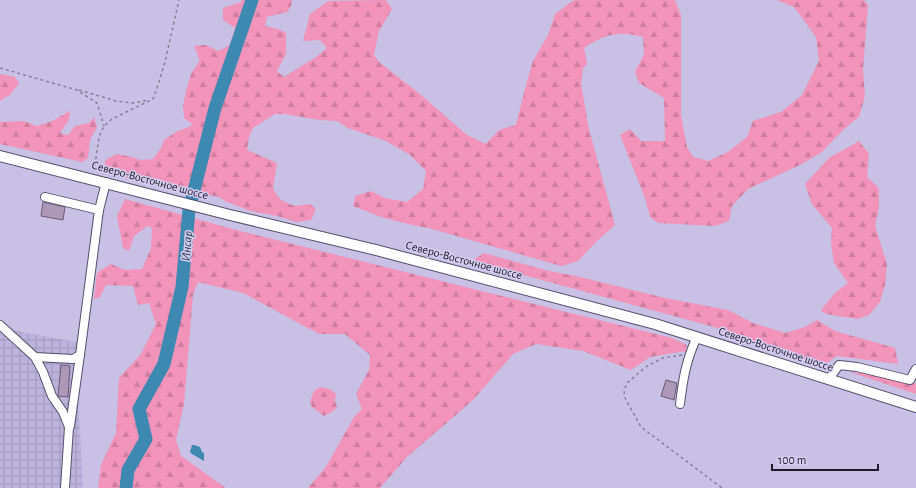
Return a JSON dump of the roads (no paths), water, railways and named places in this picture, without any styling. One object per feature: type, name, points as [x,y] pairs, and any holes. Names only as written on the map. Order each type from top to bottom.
[{"type":"main road","name":"Северо-Восточное шоссе","points":[[0,156],[406,258],[655,324],[916,406]]},
{"type":"lane","points":[[65,488],[70,427],[99,210],[106,182]]},
{"type":"lane","points":[[44,197],[99,210]]},
{"type":"lane","points":[[0,325],[35,357],[43,372],[52,396],[63,412],[70,427]]},
{"type":"lane","points":[[680,404],[684,375],[689,354],[697,337]]},
{"type":"lane","points":[[35,357],[73,359],[80,355]]},
{"type":"lane","points":[[829,379],[839,365],[857,367],[910,380],[916,369]]},
{"type":"water","points":[[192,445],[200,447],[204,453],[204,461],[190,452]]},
{"type":"waterway","name":"Инсар","points":[[126,488],[128,470],[146,439],[139,409],[164,364],[182,287],[189,210],[215,108],[252,0]]}]
